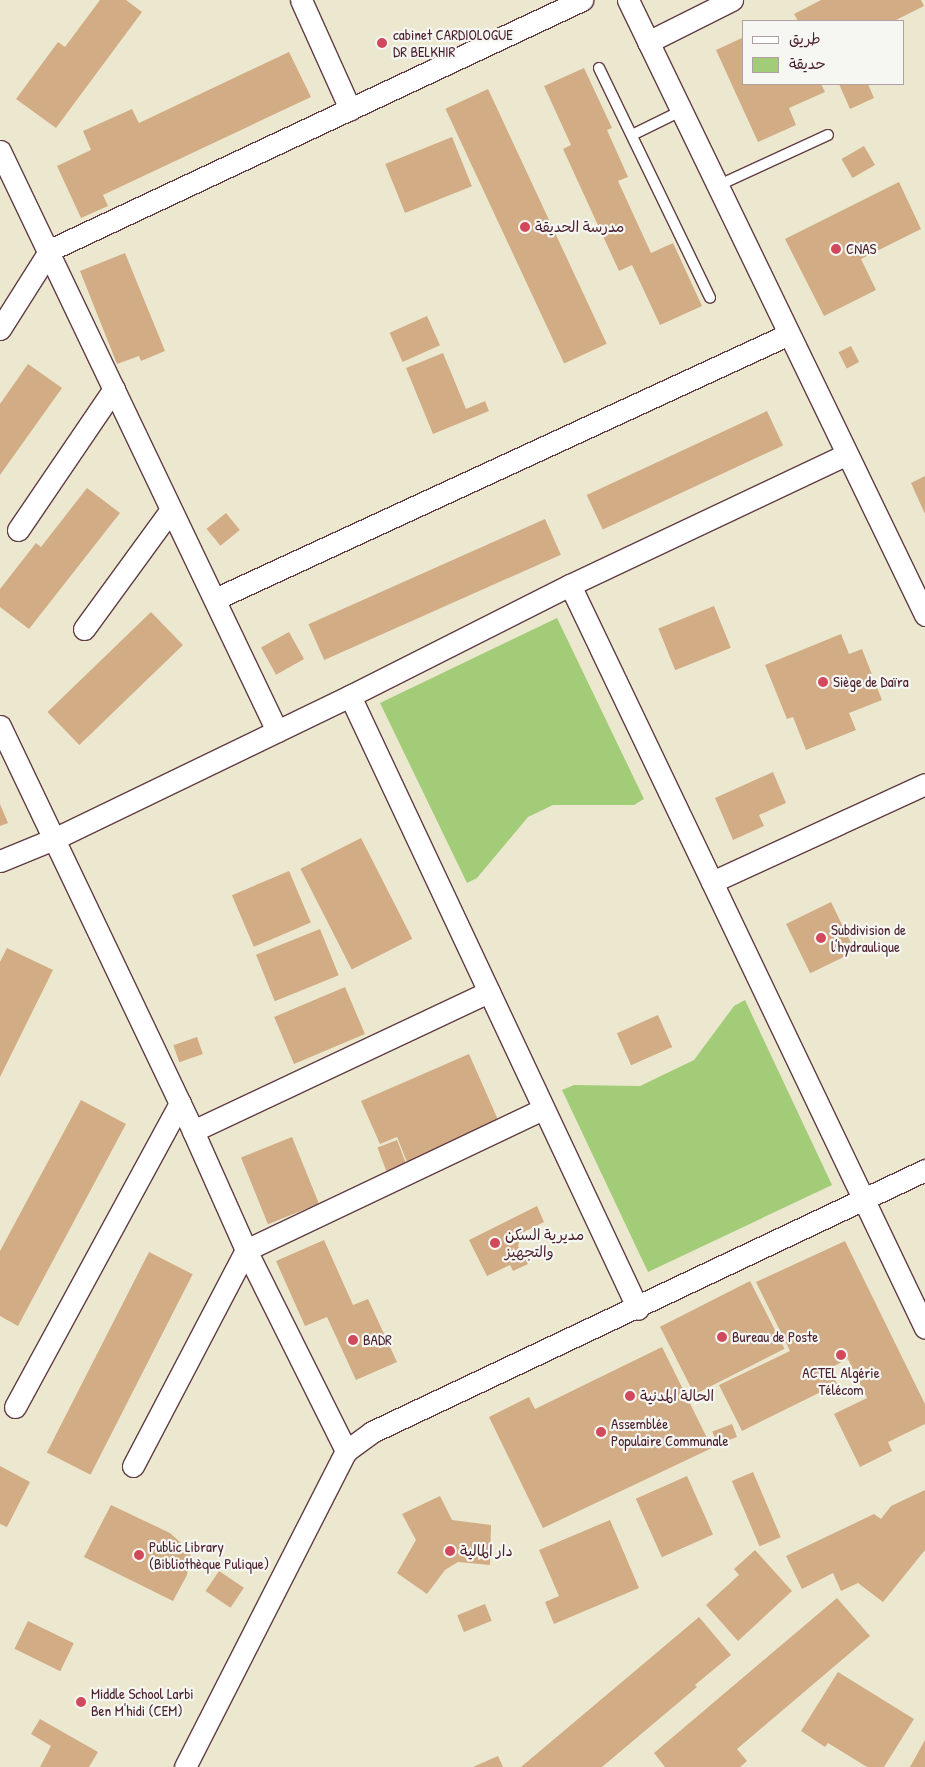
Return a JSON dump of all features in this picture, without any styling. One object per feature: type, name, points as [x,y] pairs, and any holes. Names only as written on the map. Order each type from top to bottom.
[{"type":"street","points":[[301,0],[350,109]]},
{"type":"street","points":[[0,329],[50,250],[582,0]]},
{"type":"street","points":[[628,0],[925,615]]},
{"type":"street","points":[[648,42],[732,0]]},
{"type":"street","points":[[1,155],[50,250],[170,511],[215,599],[277,731]]},
{"type":"street","points":[[215,599],[789,334]]},
{"type":"street","points":[[18,530],[114,390]]},
{"type":"street","points":[[0,861],[54,838],[350,696],[570,585],[847,454]]},
{"type":"street","points":[[84,629],[170,511]]},
{"type":"street","points":[[570,585],[862,1200],[925,1328]]},
{"type":"street","points":[[350,696],[638,1309]]},
{"type":"street","points":[[0,726],[180,1103],[246,1250],[346,1451]]},
{"type":"street","points":[[712,882],[925,784]]},
{"type":"street","points":[[193,1131],[489,992]]},
{"type":"street","points":[[16,1407],[180,1103]]},
{"type":"street","points":[[133,1466],[246,1250],[543,1109]]},
{"type":"street","points":[[185,1767],[346,1451],[372,1432],[638,1309],[925,1170]]},
{"type":"lane","points":[[599,68],[710,298]]},
{"type":"lane","points":[[632,135],[682,112]]},
{"type":"lane","points":[[717,186],[828,135]]},
{"type":"green space","points":[[557,618],[644,799],[634,805],[553,805],[528,817],[477,878],[467,883],[380,703]]},
{"type":"green space","points":[[745,1000],[832,1185],[648,1272],[562,1090],[574,1085],[640,1086],[694,1060],[734,1006]]},
{"type":"building","points":[[100,0],[126,0],[142,12],[56,128],[16,99],[58,42],[65,47]]},
{"type":"building","points":[[821,0],[921,0],[924,6],[896,20],[797,20],[794,14]]},
{"type":"building","points":[[742,38],[742,85],[822,85],[825,92],[789,108],[796,125],[758,142],[716,50]]},
{"type":"building","points":[[289,52],[311,97],[103,195],[108,206],[81,218],[57,166],[91,150],[83,131],[132,109],[139,123]]},
{"type":"building","points":[[584,68],[612,128],[607,130],[628,177],[618,181],[651,253],[673,243],[702,306],[660,325],[632,265],[619,271],[563,149],[571,145],[544,86]]},
{"type":"building","points":[[839,85],[868,85],[874,98],[850,109]]},
{"type":"building","name":"مدرسة الحديقة","points":[[488,89],[607,344],[564,364],[445,109]]},
{"type":"building","points":[[452,137],[472,186],[405,213],[385,164]]},
{"type":"building","points":[[864,146],[875,165],[852,178],[841,159]]},
{"type":"building","name":"CNAS","points":[[899,182],[921,229],[861,259],[876,290],[824,316],[785,239]]},
{"type":"building","points":[[125,253],[165,351],[141,361],[139,356],[117,364],[80,271]]},
{"type":"building","points":[[427,316],[440,345],[403,362],[390,333]]},
{"type":"building","points":[[851,346],[859,362],[847,368],[839,352]]},
{"type":"building","points":[[443,353],[466,409],[485,401],[489,411],[433,434],[406,368]]},
{"type":"building","points":[[28,364],[62,388],[0,475],[0,404]]},
{"type":"building","points":[[767,411],[783,445],[603,530],[587,495]]},
{"type":"building","points":[[925,476],[925,514],[911,483]]},
{"type":"building","points":[[87,488],[120,513],[29,629],[0,607],[0,589],[36,543],[41,547]]},
{"type":"building","points":[[226,513],[240,530],[220,546],[207,529]]},
{"type":"building","points":[[545,519],[561,555],[324,660],[308,624]]},
{"type":"building","points":[[714,606],[731,648],[675,670],[658,628]]},
{"type":"building","points":[[151,612],[183,645],[79,745],[47,712]]},
{"type":"building","points":[[289,632],[304,659],[276,675],[261,648]]},
{"type":"building","name":"Siège de Daïra","points":[[841,634],[849,654],[862,649],[882,700],[849,713],[856,730],[806,750],[793,717],[787,719],[765,665]]},
{"type":"building","points":[[773,772],[786,803],[759,815],[764,826],[733,840],[715,798]]},
{"type":"building","points":[[0,804],[8,823],[0,826]]},
{"type":"building","points":[[361,838],[412,939],[352,970],[300,869]]},
{"type":"building","points":[[289,871],[311,923],[254,947],[232,895]]},
{"type":"building","name":"Subdivision de l'hydraulique","points":[[831,902],[855,951],[810,973],[786,924]]},
{"type":"building","points":[[320,929],[339,975],[275,1001],[256,955]]},
{"type":"building","points":[[7,948],[53,970],[0,1077],[0,962]]},
{"type":"building","points":[[345,987],[365,1034],[294,1064],[274,1017]]},
{"type":"building","points":[[658,1015],[672,1047],[631,1065],[617,1033]]},
{"type":"building","points":[[197,1037],[203,1054],[179,1062],[173,1045]]},
{"type":"building","points":[[469,1054],[499,1122],[407,1162],[397,1137],[380,1144],[361,1101]]},
{"type":"building","points":[[81,1100],[126,1124],[18,1326],[0,1316],[0,1251]]},
{"type":"building","points":[[292,1137],[319,1204],[268,1224],[241,1158]]},
{"type":"building","points":[[397,1140],[407,1166],[387,1174],[377,1148]]},
{"type":"building","name":"مديرية السكن والتجهيز","points":[[537,1206],[544,1222],[522,1233],[518,1246],[528,1264],[513,1271],[510,1265],[487,1276],[469,1240]]},
{"type":"building","points":[[324,1240],[353,1305],[368,1299],[397,1362],[356,1380],[327,1317],[305,1326],[276,1261]]},
{"type":"building","name":"ACTEL Algérie Télécom","points":[[845,1241],[925,1404],[925,1424],[888,1442],[892,1451],[860,1467],[834,1414],[867,1398],[848,1359],[830,1368],[837,1384],[742,1431],[719,1385],[790,1351],[756,1282]]},
{"type":"building","points":[[149,1252],[193,1274],[91,1475],[47,1452]]},
{"type":"building","name":"Bureau de Poste","points":[[750,1281],[785,1349],[695,1395],[660,1327]]},
{"type":"building","name":"Assemblée Populaire Communale","points":[[662,1347],[712,1448],[543,1528],[489,1417],[529,1397],[535,1409]]},
{"type":"building","points":[[732,1424],[737,1437],[717,1445],[712,1432]]},
{"type":"building","points":[[0,1466],[30,1482],[7,1527],[0,1524]]},
{"type":"building","points":[[753,1472],[781,1537],[760,1546],[732,1481]]},
{"type":"building","points":[[687,1476],[713,1534],[662,1557],[636,1499]]},
{"type":"building","points":[[925,1490],[925,1550],[883,1602],[858,1583],[841,1591],[833,1573],[802,1589],[786,1556],[874,1514],[881,1519],[891,1506]]},
{"type":"building","name":"دار المالية","points":[[440,1496],[452,1520],[491,1525],[490,1565],[458,1562],[445,1570],[427,1594],[397,1573],[416,1540],[402,1514]]},
{"type":"building","name":"Public Library (Bibliothèque Pulique)","points":[[111,1505],[170,1533],[191,1552],[187,1575],[173,1601],[84,1557]]},
{"type":"building","points":[[610,1520],[639,1588],[554,1624],[545,1602],[559,1596],[539,1550]]},
{"type":"building","points":[[755,1550],[792,1591],[738,1641],[706,1605],[739,1575],[734,1569]]},
{"type":"building","points":[[219,1571],[244,1588],[230,1608],[206,1591]]},
{"type":"building","points":[[837,1598],[870,1636],[737,1749],[747,1761],[740,1767],[665,1767],[654,1753]]},
{"type":"building","points":[[485,1604],[492,1621],[464,1632],[457,1615]]},
{"type":"building","points":[[699,1617],[731,1655],[695,1685],[697,1687],[602,1767],[521,1767]]},
{"type":"building","points":[[28,1621],[74,1643],[60,1671],[14,1649]]},
{"type":"building","points":[[838,1672],[914,1719],[884,1767],[867,1767],[828,1743],[825,1747],[801,1731]]},
{"type":"building","points":[[40,1719],[98,1752],[89,1767],[40,1767],[51,1746],[31,1734]]},
{"type":"building","points":[[925,1740],[925,1767],[910,1767]]},
{"type":"building","points":[[498,1756],[503,1767],[473,1767]]},
{"type":"place","name":"cabinet CARDIOLOGUE DR BELKHIR","points":[[382,43]]},
{"type":"place","name":"مدرسة الحديقة","points":[[525,227]]},
{"type":"place","name":"CNAS","points":[[836,249]]},
{"type":"place","name":"Siège de Daïra","points":[[823,682]]},
{"type":"place","name":"Subdivision de l'hydraulique","points":[[821,938]]},
{"type":"place","name":"مديرية السكن والتجهيز","points":[[495,1243]]},
{"type":"place","name":"Bureau de Poste","points":[[722,1337]]},
{"type":"place","name":"BADR","points":[[353,1340]]},
{"type":"place","name":"ACTEL Algérie Télécom","points":[[841,1355]]},
{"type":"place","name":"الحالة المدنية","points":[[630,1396]]},
{"type":"place","name":"Assemblée Populaire Communale","points":[[601,1432]]},
{"type":"place","name":"دار المالية","points":[[450,1551]]},
{"type":"place","name":"Public Library (Bibliothèque Pulique)","points":[[139,1555]]},
{"type":"place","name":"Middle School Larbi Ben M'hidi (CEM)","points":[[81,1702]]}]
